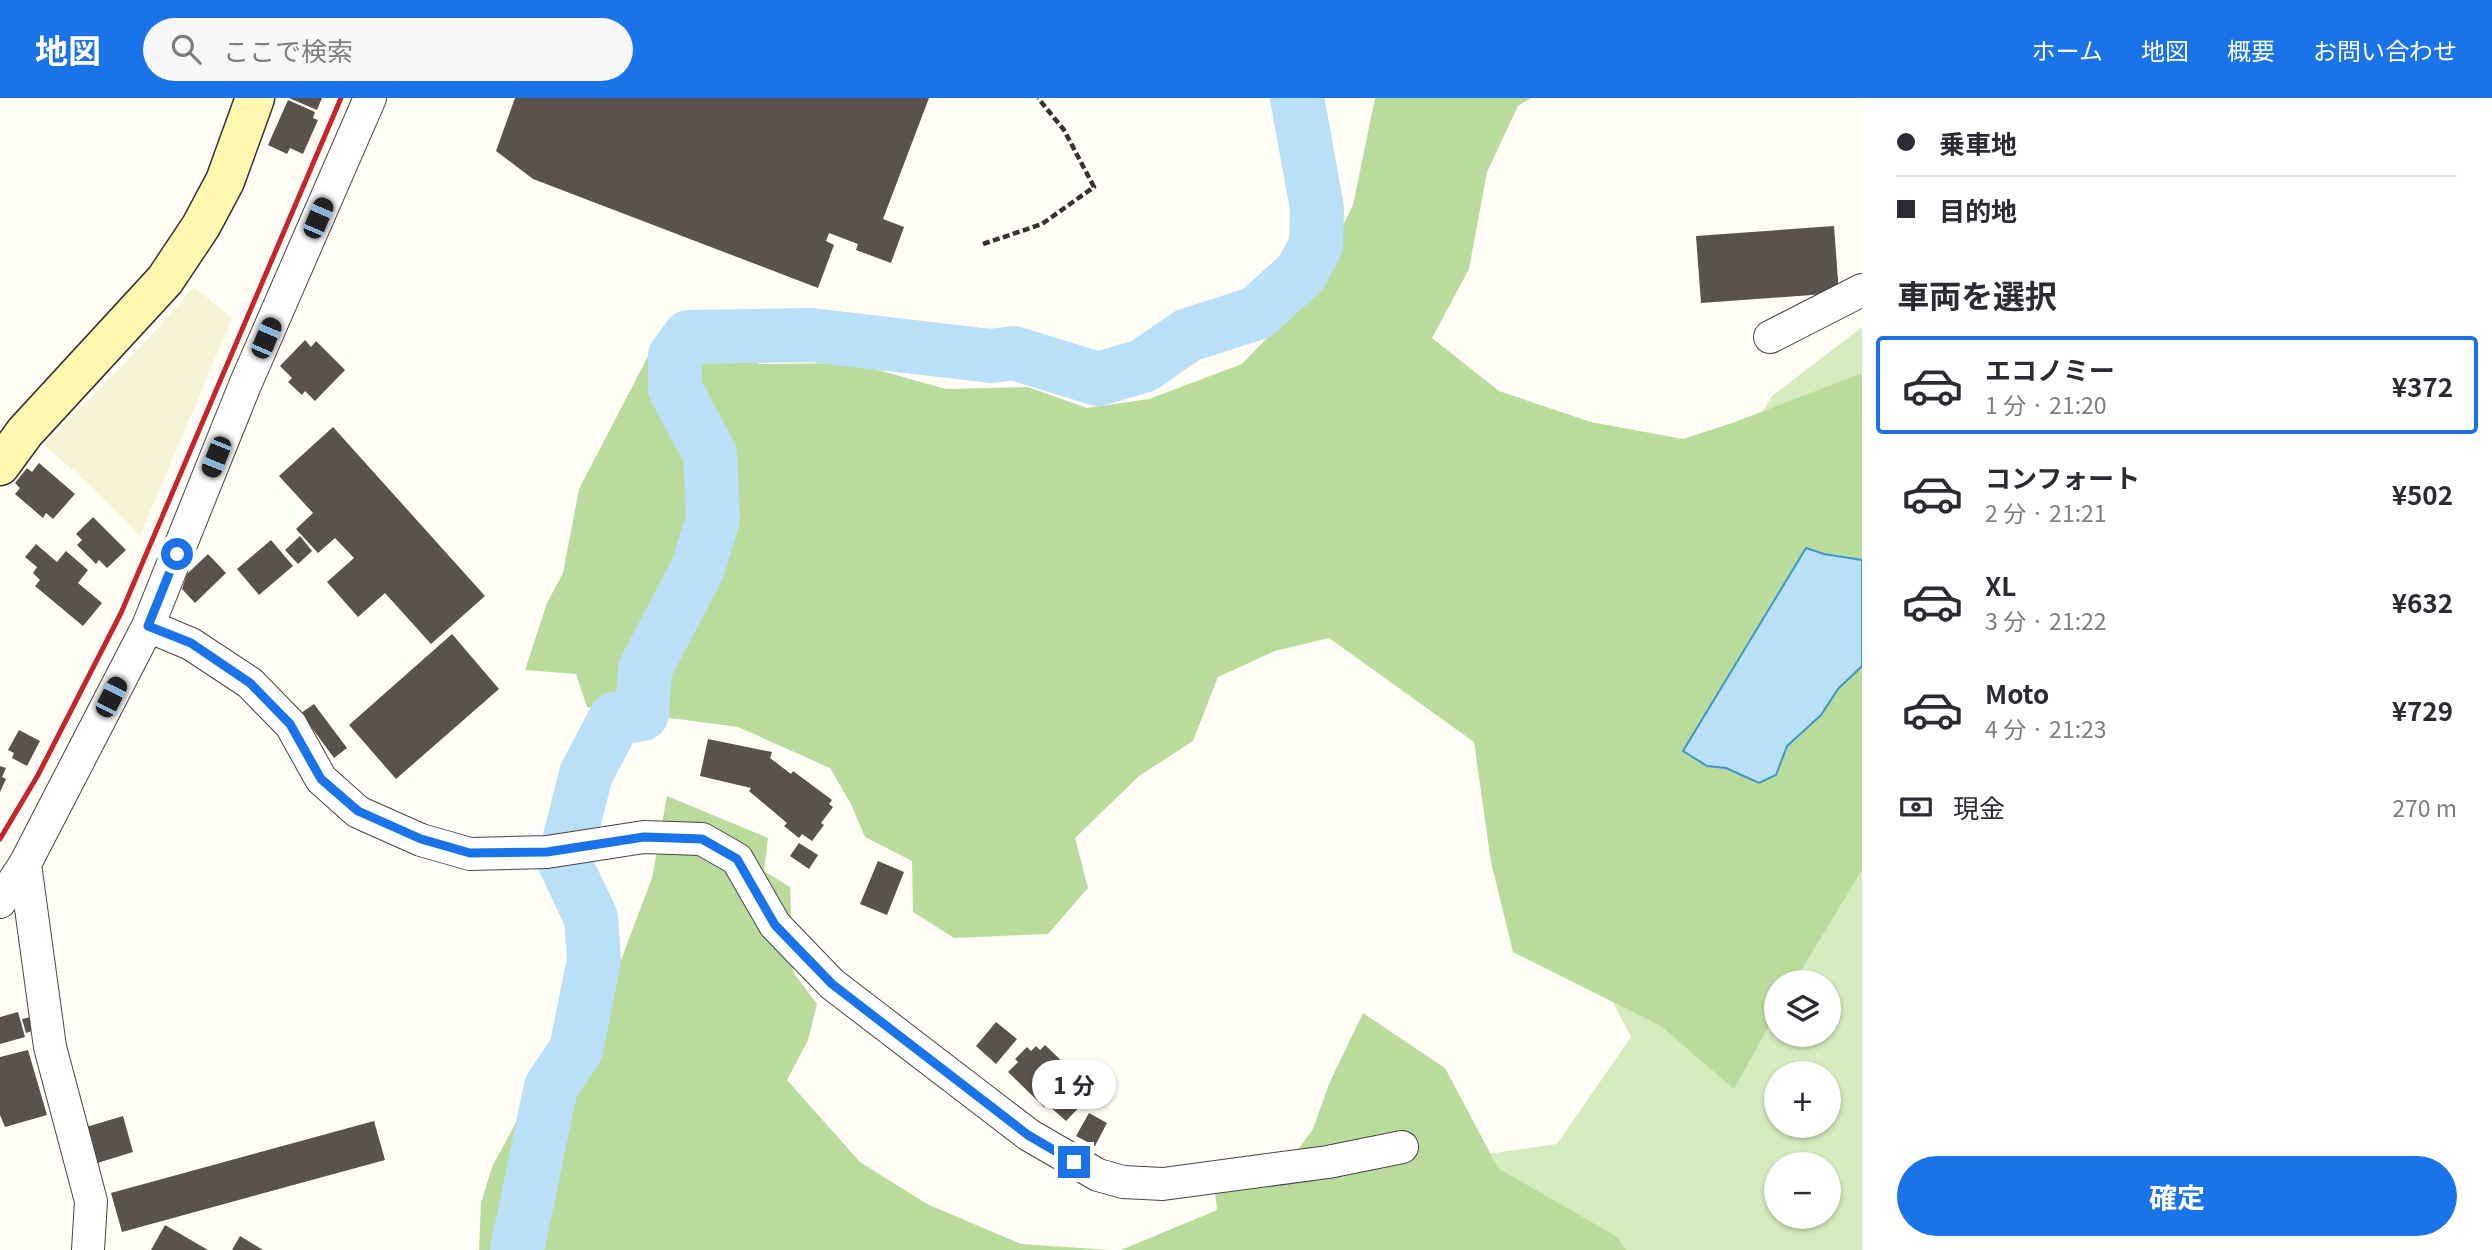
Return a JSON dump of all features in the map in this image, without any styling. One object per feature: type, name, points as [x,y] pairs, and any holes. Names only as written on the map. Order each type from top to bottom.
[{"type":"street","points":[[0,466],[24,432],[165,279],[201,226],[225,181],[255,98]]},
{"type":"street","points":[[0,902],[25,864],[148,626],[245,385],[370,98]]},
{"type":"street","points":[[1770,337],[1862,290]]},
{"type":"street","points":[[148,626],[191,643],[250,683],[290,724],[321,779],[358,811],[421,839],[470,853],[547,852],[644,837],[702,839],[737,859],[775,925],[832,984],[1028,1135],[1098,1175],[1123,1182],[1163,1184],[1328,1162],[1402,1147]]},
{"type":"street","points":[[25,864],[50,1047],[91,1201],[88,1250]]},
{"type":"path","points":[[983,244],[1042,224],[1094,187],[1063,131],[1038,98]]},
{"type":"shaded area","points":[[194,287],[232,318],[140,536],[83,479],[44,445],[149,338]]},
{"type":"green space","points":[[1375,98],[1531,98],[1518,106],[1487,172],[1469,269],[1432,338],[1499,391],[1591,422],[1683,439],[1862,373],[1862,870],[1801,970],[1764,970],[1764,1035],[1734,1089],[1661,1026],[1513,952],[1491,862],[1474,742],[1329,638],[1275,651],[1218,677],[1193,741],[1139,776],[1075,838],[1088,888],[1048,934],[954,938],[913,912],[912,861],[865,837],[851,804],[830,768],[738,727],[587,707],[576,674],[525,670],[547,603],[563,573],[579,489],[659,335],[760,364],[853,363],[946,389],[1028,387],[1087,408],[1149,399],[1242,364],[1309,295],[1353,205]]},
{"type":"green space","points":[[1862,327],[1862,1250],[1268,1250],[1308,1180],[1557,1144],[1631,1037],[1551,882],[1557,745],[1772,396]]},
{"type":"green space","points":[[667,796],[768,838],[764,871],[790,887],[793,972],[817,1004],[808,1040],[787,1080],[860,1162],[927,1204],[1021,1244],[1111,1250],[479,1250],[481,1203],[492,1167],[549,1061],[615,976],[652,878]]},
{"type":"green space","points":[[1363,1013],[1445,1068],[1498,1168],[1617,1237],[1626,1250],[1121,1250],[1217,1210],[1214,1183],[1278,1177],[1313,1129],[1329,1084]]},
{"type":"water","points":[[1806,548],[1862,560],[1862,666],[1838,689],[1821,715],[1787,746],[1776,775],[1759,783],[1726,768],[1707,766],[1683,751]]},
{"type":"building","points":[[289,98],[322,98],[317,110]]},
{"type":"building","points":[[515,98],[929,98],[883,219],[904,227],[891,263],[856,250],[858,244],[829,233],[826,241],[834,245],[818,288],[533,179],[496,151]]},
{"type":"building","points":[[288,100],[315,112],[313,118],[318,120],[303,154],[290,148],[287,154],[268,145]]},
{"type":"building","points":[[1834,226],[1839,293],[1701,303],[1696,236]]},
{"type":"building","points":[[305,340],[311,347],[316,341],[345,370],[315,401],[305,391],[302,395],[288,382],[292,378],[280,366]]},
{"type":"building","points":[[333,427],[485,596],[431,644],[385,593],[358,617],[327,582],[354,558],[335,538],[318,553],[296,529],[313,513],[279,476]]},
{"type":"building","points":[[39,463],[75,494],[53,519],[46,513],[43,518],[15,494],[20,488],[15,483],[27,468],[32,472]]},
{"type":"building","points":[[93,517],[126,550],[107,568],[99,560],[96,564],[77,545],[82,540],[76,534]]},
{"type":"building","points":[[300,536],[312,551],[298,564],[285,550]]},
{"type":"building","points":[[271,540],[293,566],[259,595],[237,569]]},
{"type":"building","points":[[36,544],[57,562],[66,551],[88,570],[78,583],[102,603],[83,626],[35,586],[40,580],[33,573],[37,567],[25,557]]},
{"type":"building","points":[[208,554],[226,573],[195,603],[182,589],[187,574]]},
{"type":"building","points":[[452,634],[499,689],[396,779],[349,725]]},
{"type":"building","points":[[314,704],[347,748],[334,758],[301,713]]},
{"type":"building","points":[[19,730],[40,741],[27,766],[12,758],[14,753],[8,750]]},
{"type":"building","points":[[708,739],[772,752],[770,758],[791,774],[793,771],[832,800],[829,804],[833,807],[812,841],[802,834],[799,838],[784,826],[787,823],[749,791],[751,788],[700,776]]},
{"type":"building","points":[[0,766],[6,768],[2,777],[6,779],[0,792]]},
{"type":"building","points":[[799,843],[818,855],[809,869],[790,856]]},
{"type":"building","points":[[878,861],[904,872],[887,915],[860,904]]},
{"type":"building","points":[[18,1012],[25,1037],[0,1044],[0,1017]]},
{"type":"building","points":[[31,1017],[35,1030],[26,1033],[22,1019]]},
{"type":"building","points":[[996,1022],[1017,1039],[996,1064],[976,1046]]},
{"type":"building","points":[[1045,1045],[1094,1092],[1066,1121],[1047,1104],[1044,1107],[1008,1072],[1018,1062],[1015,1059],[1027,1047],[1031,1051],[1036,1046],[1040,1050]]},
{"type":"building","points":[[28,1050],[47,1115],[5,1127],[0,1115],[0,1057]]},
{"type":"building","points":[[1089,1113],[1107,1123],[1095,1146],[1076,1136]]},
{"type":"building","points":[[123,1116],[133,1152],[94,1164],[83,1128]]},
{"type":"building","points":[[374,1121],[385,1160],[122,1232],[111,1193]]},
{"type":"building","points":[[165,1225],[208,1250],[151,1250]]},
{"type":"building","points":[[240,1236],[263,1250],[232,1250]]},
{"type":"waterway","points":[[517,1250],[551,1087],[576,1050],[594,960],[591,918],[564,861],[586,774],[615,719],[642,714],[645,669],[698,568],[713,519],[710,454],[675,389],[675,356],[689,337],[811,335],[991,356],[1014,353],[1098,379],[1143,366],[1188,335],[1257,313],[1301,273],[1316,245],[1317,208],[1297,98]]},
{"type":"railway","points":[[0,839],[38,775],[121,613],[341,98]]},
{"type":"route","points":[[177,554],[148,626],[191,643],[250,683],[290,724],[321,779],[358,811],[421,839],[470,853],[547,852],[644,837],[702,839],[737,859],[775,925],[832,984],[1028,1135],[1074,1162]]}]
